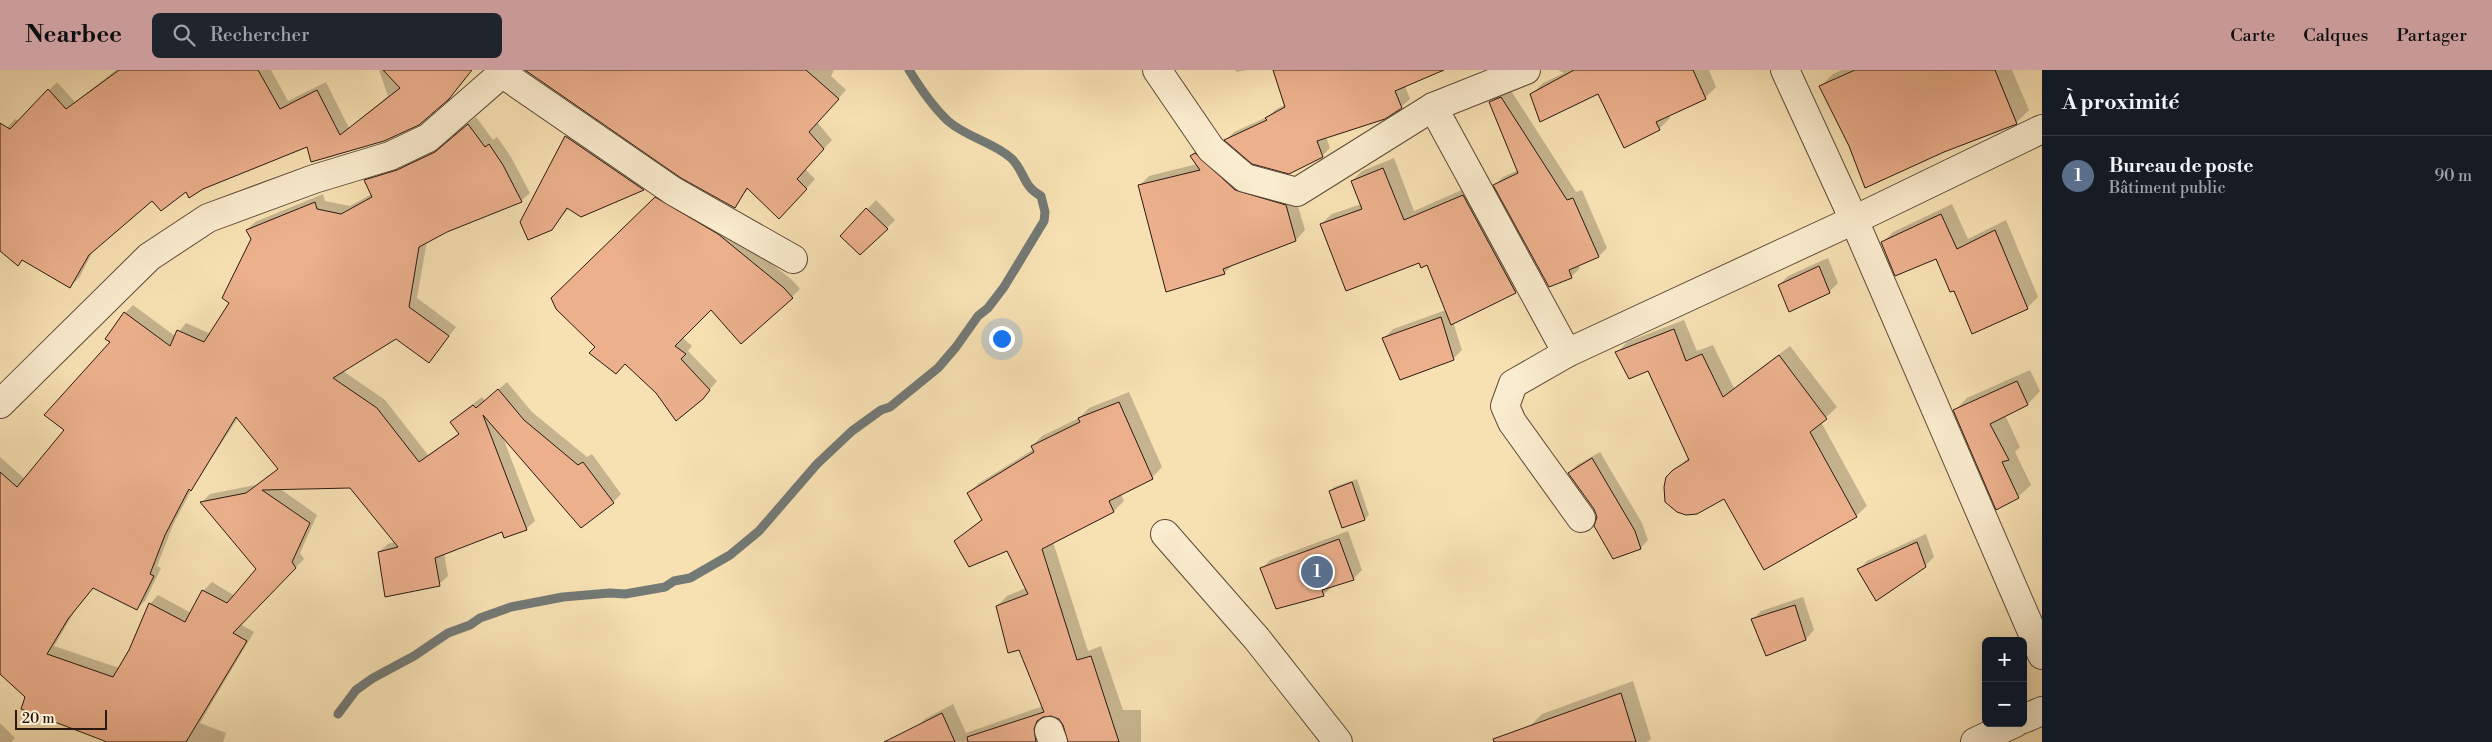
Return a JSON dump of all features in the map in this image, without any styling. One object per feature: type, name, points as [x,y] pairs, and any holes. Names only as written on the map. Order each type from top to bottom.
[{"type":"street","points":[[1157,70],[1210,150],[1244,178],[1297,192],[1433,107],[1526,70]]},
{"type":"street","points":[[1785,70],[1854,220],[2042,655]]},
{"type":"street","points":[[0,404],[149,257],[208,218],[314,179],[390,156],[428,138],[505,72],[673,191],[793,259]]},
{"type":"street","points":[[1433,107],[1567,353]]},
{"type":"street","points":[[1581,518],[1512,422],[1505,406],[1513,384],[1567,353],[1854,220],[2042,129]]},
{"type":"street","points":[[1166,534],[1257,638],[1338,742]]},
{"type":"street","points":[[2027,717],[2042,710]]},
{"type":"street","points":[[1975,742],[2007,727]]},
{"type":"building","points":[[119,70],[258,70],[280,109],[317,90],[340,135],[400,88],[383,70],[472,70],[449,99],[419,125],[384,141],[311,162],[307,147],[203,189],[189,198],[186,192],[161,211],[152,201],[89,255],[70,288],[22,260],[18,266],[0,251],[0,123],[10,129],[48,89],[66,109]]},
{"type":"building","points":[[525,70],[806,70],[839,99],[809,132],[824,149],[797,179],[807,189],[779,219],[747,188],[735,208],[681,178]]},
{"type":"building","points":[[1273,70],[1444,70],[1395,91],[1402,108],[1385,119],[1317,141],[1323,157],[1289,174],[1252,164],[1224,140],[1267,120],[1265,118],[1285,107]]},
{"type":"building","points":[[1574,70],[1693,70],[1706,99],[1656,122],[1660,130],[1624,148],[1598,94],[1540,122],[1530,94]]},
{"type":"building","points":[[1855,70],[1995,70],[2017,124],[1944,152],[1865,188],[1849,146],[1819,86]]},
{"type":"building","points":[[1501,97],[1567,200],[1573,198],[1599,257],[1569,270],[1572,278],[1549,287],[1493,185],[1518,173],[1489,102]]},
{"type":"building","points":[[468,124],[485,147],[489,144],[503,165],[522,202],[447,232],[419,247],[409,307],[449,336],[429,363],[396,339],[333,378],[377,408],[419,462],[459,434],[450,422],[473,405],[476,408],[498,389],[524,420],[578,465],[583,462],[614,503],[581,528],[483,415],[527,530],[504,538],[502,532],[435,558],[440,586],[385,597],[378,552],[398,547],[350,488],[262,490],[310,523],[292,562],[296,568],[233,633],[247,641],[186,742],[107,742],[21,709],[25,697],[0,674],[0,472],[17,487],[64,430],[44,415],[110,342],[105,339],[124,312],[170,346],[177,330],[204,342],[229,303],[222,298],[251,239],[246,230],[315,202],[317,209],[341,214],[372,197],[364,180],[397,170],[435,152]],"holes":[[[236,417],[278,469],[246,493],[200,502],[256,569],[227,603],[202,590],[185,622],[149,603],[129,650],[113,677],[47,654],[68,619],[93,588],[137,610],[154,576],[150,574],[165,535],[189,489],[191,491]]]},
{"type":"building","points":[[565,136],[644,190],[581,217],[567,208],[552,230],[528,240],[520,222]]},
{"type":"building","points":[[1195,153],[1235,190],[1286,205],[1296,241],[1223,269],[1225,274],[1166,292],[1138,185],[1200,170],[1190,156]]},
{"type":"building","points":[[1383,168],[1404,220],[1463,195],[1516,293],[1451,325],[1427,265],[1421,268],[1419,263],[1346,291],[1320,224],[1362,209],[1351,181]]},
{"type":"building","points":[[655,197],[718,234],[784,288],[793,298],[741,344],[711,310],[675,346],[686,354],[681,359],[710,390],[703,399],[676,421],[656,393],[625,364],[616,374],[589,353],[595,347],[556,309],[551,298]]},
{"type":"building","points":[[866,208],[888,229],[860,255],[840,236]]},
{"type":"building","points":[[1941,214],[1957,249],[1995,230],[2028,309],[1972,334],[1954,291],[1950,292],[1936,259],[1895,276],[1881,242]]},
{"type":"building","points":[[1819,266],[1830,293],[1789,312],[1778,285]]},
{"type":"building","points":[[1441,317],[1454,360],[1400,380],[1382,338]]},
{"type":"building","points":[[1674,329],[1686,361],[1702,354],[1723,397],[1779,355],[1827,419],[1810,432],[1857,517],[1764,570],[1724,499],[1697,514],[1686,515],[1677,512],[1665,502],[1664,487],[1666,477],[1689,460],[1648,371],[1629,379],[1615,352]]},
{"type":"building","points":[[2017,381],[2028,405],[1990,424],[2009,460],[2002,462],[2019,498],[1996,510],[1953,410]]},
{"type":"building","points":[[1119,402],[1153,479],[1109,501],[1114,512],[1042,549],[1077,660],[1091,656],[1119,742],[1068,742],[1063,725],[1059,719],[1051,716],[1043,717],[1037,721],[1034,729],[1036,742],[968,742],[967,737],[1044,712],[1019,650],[1008,653],[996,606],[1028,594],[1007,551],[969,567],[954,541],[982,520],[967,493],[1034,452],[1031,446],[1080,422],[1078,418]]},
{"type":"building","points":[[1592,458],[1635,531],[1641,549],[1613,559],[1594,526],[1597,517],[1594,509],[1568,473]]},
{"type":"building","points":[[1352,482],[1365,520],[1342,528],[1329,491]]},
{"type":"building","points":[[1339,539],[1354,580],[1322,590],[1324,596],[1276,609],[1260,568]]},
{"type":"building","points":[[1917,542],[1926,567],[1876,601],[1857,569]]},
{"type":"building","points":[[1795,605],[1806,640],[1766,656],[1751,619]]},
{"type":"building","points":[[1621,693],[1636,742],[1494,742],[1493,739]]},
{"type":"building","points":[[942,713],[955,742],[884,742]]},
{"type":"waterway","points":[[338,714],[356,690],[373,678],[414,656],[448,633],[470,625],[480,618],[511,607],[563,597],[610,593],[625,594],[665,587],[674,581],[690,578],[730,555],[759,531],[817,464],[852,431],[881,410],[890,407],[938,368],[978,316],[988,308],[1004,287],[1044,221],[1045,212],[1041,196],[1030,188],[1016,163],[1004,152],[955,127],[948,121],[927,97],[909,70]]},
{"type":"place","name":"Bureau de poste","points":[[1317,572]]}]
